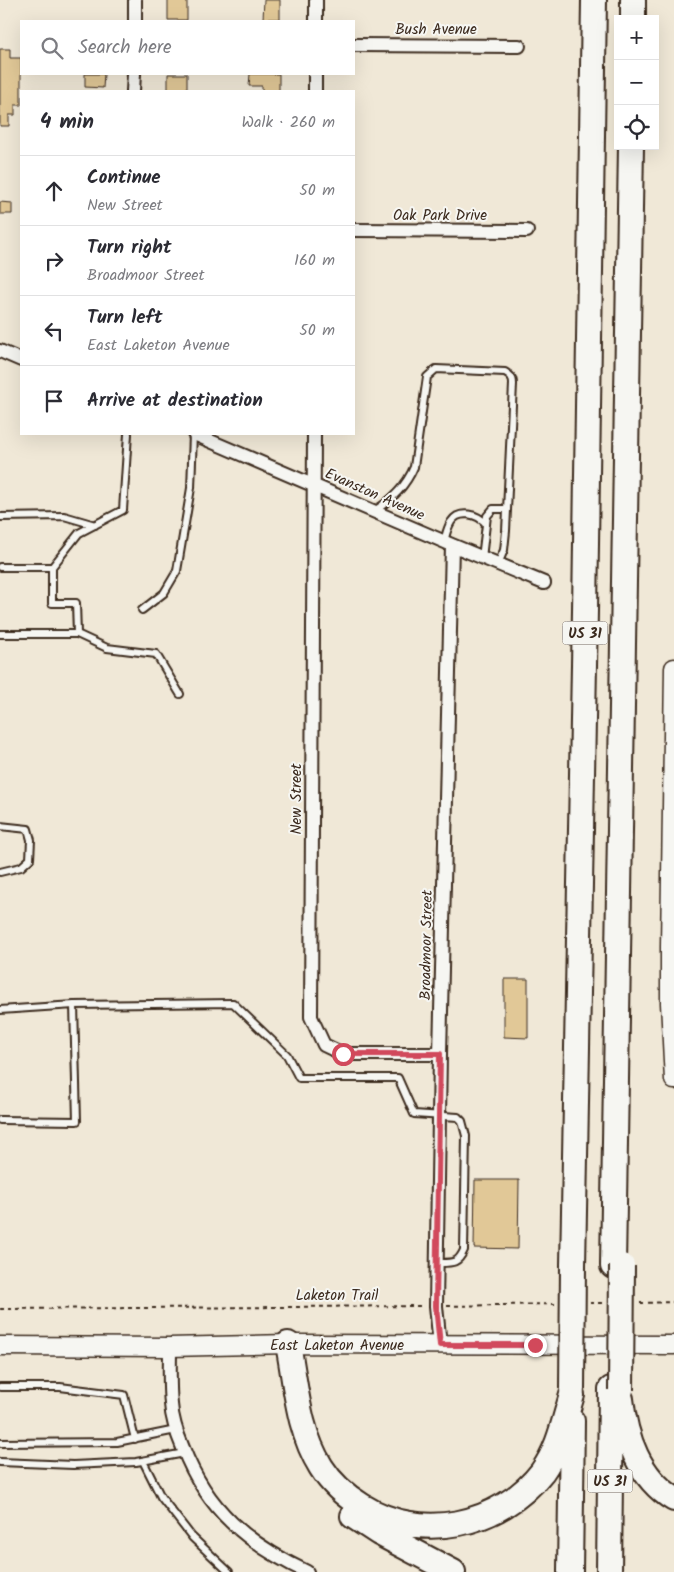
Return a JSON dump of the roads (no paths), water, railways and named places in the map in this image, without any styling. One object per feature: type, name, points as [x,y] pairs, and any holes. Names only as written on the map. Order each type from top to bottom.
[{"type":"highway","name":"US 31","points":[[570,1572],[573,1266],[594,0]]},
{"type":"highway","points":[[632,15],[633,0]]},
{"type":"highway","name":"US 31","points":[[609,1572],[616,1390],[618,1266],[615,1159],[630,150]]},
{"type":"highway","points":[[288,1344],[301,1419],[310,1445],[322,1469],[351,1499],[390,1520],[411,1525],[429,1527],[456,1524],[491,1513],[513,1500],[529,1487],[555,1451],[572,1392]]},
{"type":"highway","points":[[288,1344],[288,1398],[294,1425],[300,1444],[313,1470],[330,1496],[356,1519],[453,1572]]},
{"type":"highway","points":[[616,1390],[633,1452],[652,1481],[674,1500]]},
{"type":"main road","points":[[674,668],[670,946],[670,1003],[674,1080]]},
{"type":"main road","name":"East Laketon Avenue","points":[[0,1346],[170,1347],[288,1344],[674,1345]]},
{"type":"street","points":[[135,0],[135,20]]},
{"type":"street","points":[[316,0],[316,20]]},
{"type":"street","name":"Bush Avenue","points":[[355,45],[519,46]]},
{"type":"street","points":[[133,90],[134,75]]},
{"type":"street","points":[[315,75],[315,90]]},
{"type":"street","name":"Oak Park Drive","points":[[355,230],[527,231]]},
{"type":"street","points":[[0,351],[20,360]]},
{"type":"street","name":"Evanston Avenue","points":[[195,435],[448,544],[544,583]]},
{"type":"street","name":"New Street","points":[[314,435],[311,1017],[324,1044],[343,1054],[440,1054]]},
{"type":"street","name":"Broadmoor Street","points":[[440,1345],[436,1306],[448,544]]},
{"type":"street","points":[[170,1347],[171,1405],[176,1430],[198,1482],[227,1518],[254,1542],[282,1560],[307,1572]]},
{"type":"lane","points":[[374,511],[393,498],[410,476],[414,467],[427,377],[430,373],[436,369],[505,372],[513,379],[505,545],[498,564]]},
{"type":"lane","points":[[77,634],[76,603],[52,603],[52,567],[79,533],[123,510],[128,435]]},
{"type":"lane","points":[[142,610],[164,592],[177,571],[191,488],[193,435]]},
{"type":"lane","points":[[482,558],[487,516],[493,509],[507,509]]},
{"type":"lane","points":[[448,544],[450,523],[459,516],[474,515],[481,518],[486,524]]},
{"type":"lane","points":[[0,517],[64,516],[96,525]]},
{"type":"lane","points":[[0,567],[52,567]]},
{"type":"lane","points":[[0,634],[77,634],[107,648],[156,654],[180,694]]},
{"type":"lane","points":[[0,826],[28,829],[31,840],[30,859],[22,868],[0,872]]},
{"type":"lane","points":[[0,1010],[74,1005],[233,1003],[288,1055],[299,1078],[398,1078],[414,1114],[458,1117],[462,1121],[466,1136],[464,1250],[461,1259],[454,1262],[437,1263]]},
{"type":"lane","points":[[0,1120],[77,1121],[74,1005]]},
{"type":"lane","points":[[0,1387],[60,1387],[124,1395],[135,1439]]},
{"type":"lane","points":[[0,1443],[117,1442],[176,1430]]},
{"type":"lane","points":[[0,1462],[73,1465],[143,1461],[185,1453]]},
{"type":"lane","points":[[143,1461],[161,1497],[192,1537],[229,1572]]}]
